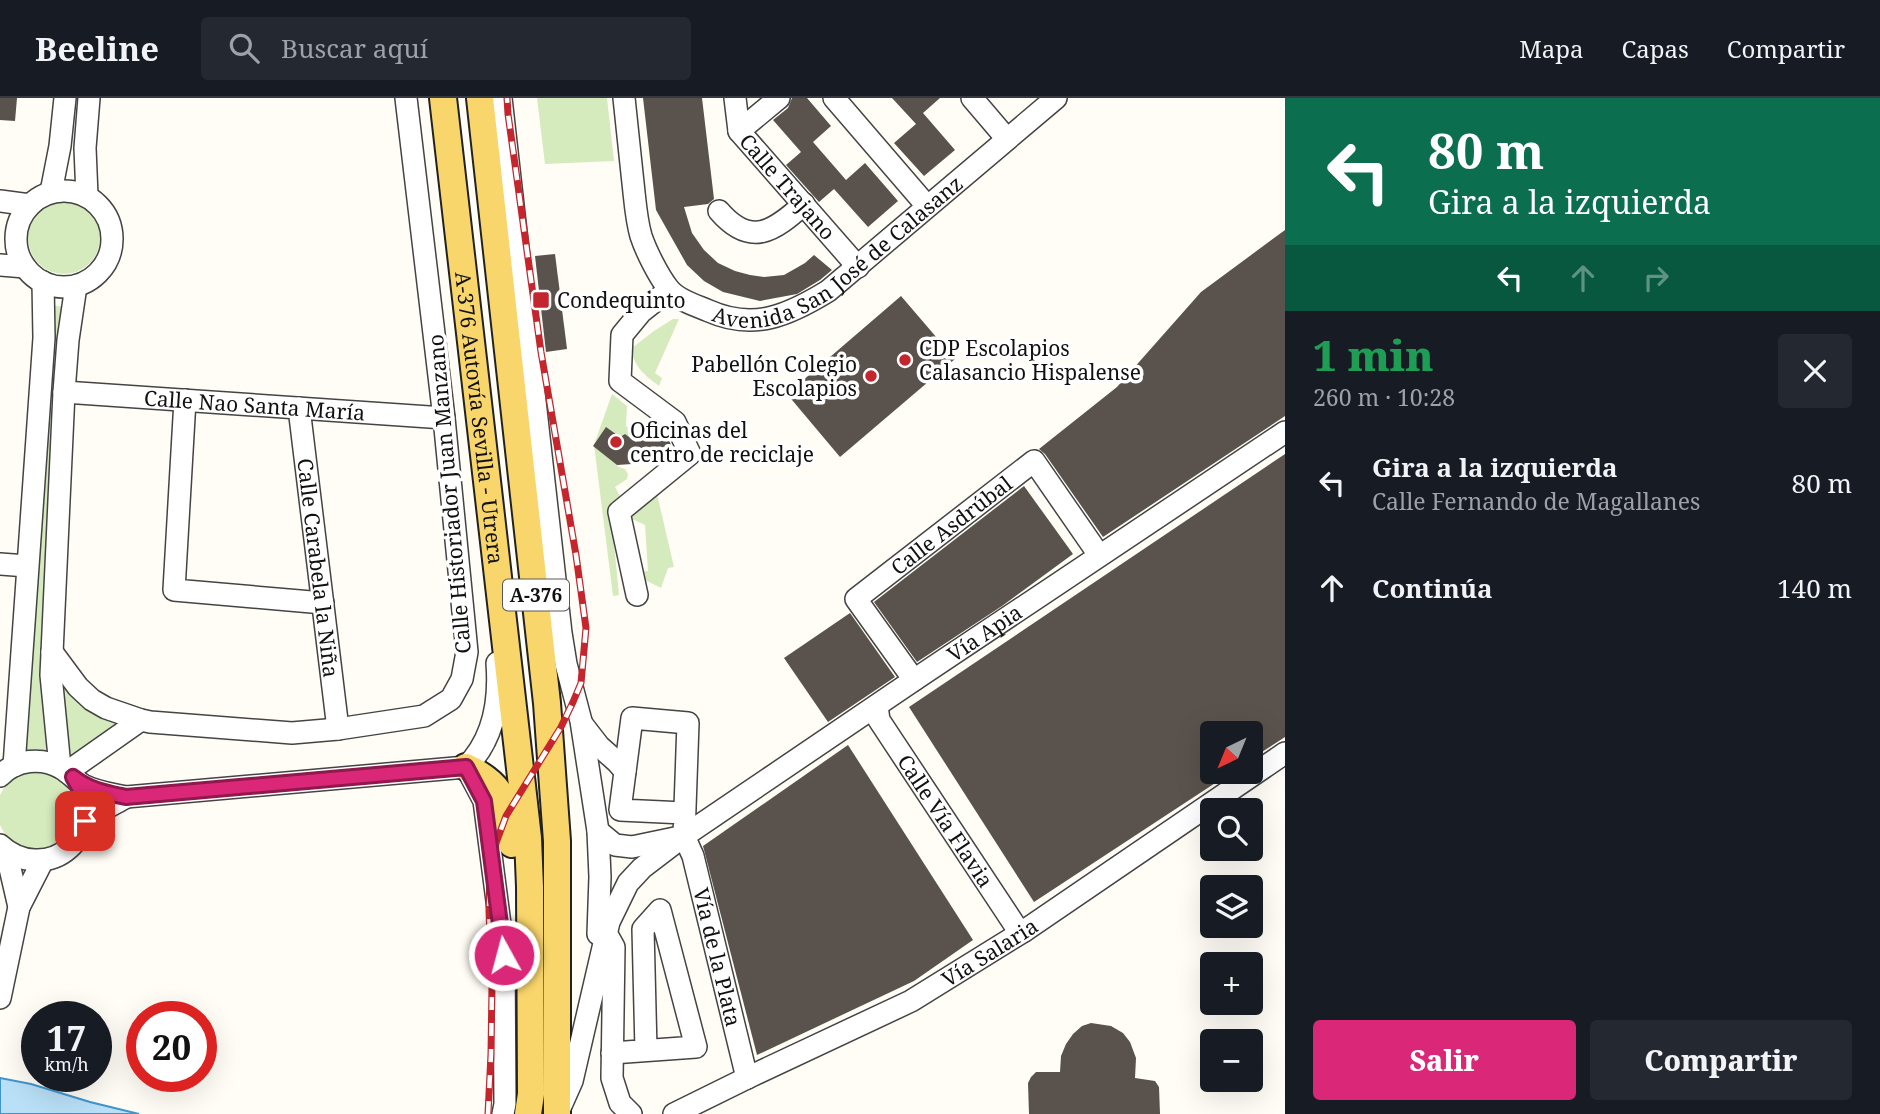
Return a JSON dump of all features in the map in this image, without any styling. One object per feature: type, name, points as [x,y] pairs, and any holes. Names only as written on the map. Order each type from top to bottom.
[{"type":"main road","name":"A-376 Autovía Sevilla - Utrera","points":[[443,98],[528,838],[531,1094],[528,1114]]},
{"type":"main road","name":"A-376 Autovía Sevilla - Utrera","points":[[480,98],[547,703],[557,841],[557,1107]]},
{"type":"main road","points":[[466,767],[483,775],[494,785],[506,807],[530,974]]},
{"type":"street","points":[[51,192],[60,146],[65,98]]},
{"type":"street","points":[[87,196],[85,148],[89,98]]},
{"type":"street","name":"Calle Historiador Juan Manzano","points":[[52,652],[78,687],[92,699],[106,708],[150,722],[292,733],[424,716],[451,699],[462,679],[467,652],[455,501],[406,98]]},
{"type":"street","points":[[501,98],[561,633],[581,721],[598,831],[603,927],[596,975],[572,1081],[557,1107]]},
{"type":"street","points":[[624,98],[641,235],[669,290],[641,312],[622,335],[620,381],[676,422],[690,454],[620,512],[637,594]]},
{"type":"street","name":"Calle Trajano","points":[[735,98],[739,131],[858,267]]},
{"type":"street","points":[[739,131],[779,98]]},
{"type":"street","points":[[834,98],[928,206]]},
{"type":"street","points":[[972,98],[1007,139]]},
{"type":"street","name":"Avenida San José de Calasanz","points":[[669,290],[683,300],[719,316],[748,322],[780,317],[808,304],[858,267],[1056,98]]},
{"type":"street","points":[[69,190],[87,196],[101,207],[112,229],[111,253],[98,274],[76,286],[60,287],[43,282],[25,267],[17,246],[18,224],[30,205],[51,192],[69,190]]},
{"type":"street","points":[[0,201],[30,205]]},
{"type":"street","points":[[719,211],[728,222],[741,230],[761,232],[781,224],[804,204]]},
{"type":"street","points":[[0,265],[25,267]]},
{"type":"street","points":[[4,772],[27,566],[44,338],[43,282]]},
{"type":"street","points":[[76,286],[64,392],[51,675],[67,772],[81,790],[85,805],[85,821],[79,835]]},
{"type":"street","name":"Calle Nao Santa María","points":[[64,392],[444,418]]},
{"type":"street","points":[[185,400],[174,590],[323,603]]},
{"type":"street","name":"Calle Carabela la Niña","points":[[299,408],[338,729]]},
{"type":"street","name":"Vía Apia","points":[[603,927],[628,883],[642,868],[684,836],[1285,432]]},
{"type":"street","name":"Calle Asdrúbal","points":[[914,680],[856,599],[1034,461],[1099,555]]},
{"type":"street","points":[[4,772],[29,761],[45,761],[67,772],[82,784],[126,797],[466,767],[485,744],[497,705],[498,681],[489,586],[495,542]]},
{"type":"street","points":[[0,564],[27,566]]},
{"type":"street","name":"Calle Vía Flavia","points":[[877,705],[879,720],[1016,928],[1024,930]]},
{"type":"street","name":"Vía de la Plata","points":[[625,771],[632,718],[688,723],[684,836],[692,856],[747,1077]]},
{"type":"street","points":[[67,772],[141,720]]},
{"type":"street","points":[[581,721],[599,747],[625,771],[620,810],[684,813]]},
{"type":"street","name":"Vía Salaria","points":[[674,1114],[911,1001],[1024,930],[1285,753]]},
{"type":"street","points":[[466,767],[484,801],[504,955],[503,1114]]},
{"type":"street","points":[[3,848],[18,857],[30,860],[58,856],[70,847],[103,811],[126,797]]},
{"type":"street","name":"Vía Apia","points":[[598,831],[615,845],[632,847],[684,836]]},
{"type":"street","points":[[3,848],[19,907]]},
{"type":"street","points":[[0,998],[19,907],[43,860]]},
{"type":"street","points":[[612,1053],[646,1051],[696,1047],[660,910],[643,929],[646,1051]]},
{"type":"street","points":[[603,927],[614,947],[612,1053],[615,1090],[620,1103],[631,1114]]},
{"type":"green space","points":[[537,98],[607,98],[614,161],[545,164]]},
{"type":"green space","points":[[64,202],[78,205],[90,212],[97,224],[100,238],[97,252],[90,264],[78,271],[64,274],[50,271],[38,264],[31,252],[28,238],[31,224],[38,212],[50,205]]},
{"type":"green space","points":[[52,305],[64,307],[53,755],[20,754]]},
{"type":"green space","points":[[673,319],[679,319],[655,373],[662,378],[659,386],[637,365],[632,348]]},
{"type":"green space","points":[[612,394],[627,406],[626,426],[640,437],[636,442],[628,436],[620,437],[609,458],[628,474],[627,479],[615,487],[620,496],[611,512],[619,595],[613,596],[594,445]]},
{"type":"green space","points":[[657,494],[674,567],[668,568],[661,588],[637,576],[637,572],[648,571],[645,525],[630,518],[632,506]]},
{"type":"green space","points":[[55,669],[129,723],[69,764]]},
{"type":"green space","points":[[28,772],[44,772],[58,778],[68,788],[74,802],[74,818],[68,832],[58,842],[44,848],[28,848],[14,842],[4,832],[-1,822],[-1,798],[4,788],[14,778]]},
{"type":"water","points":[[0,1078],[21,1082],[21,1092],[57,1092],[139,1114],[0,1114]]},
{"type":"building","points":[[0,98],[17,98],[15,121],[0,120]]},
{"type":"building","points":[[643,98],[702,98],[714,199],[708,204],[684,207],[692,233],[718,263],[735,271],[764,277],[784,275],[814,255],[832,270],[797,294],[760,301],[723,292],[704,281],[687,265],[656,210]]},
{"type":"building","points":[[792,98],[807,98],[831,126],[813,142],[846,180],[865,163],[898,201],[868,227],[834,189],[819,202],[786,165],[801,152],[773,120],[788,108]]},
{"type":"building","points":[[892,98],[940,98],[923,113],[955,150],[924,176],[894,143],[916,124]]},
{"type":"building","points":[[1285,230],[1285,416],[1103,537],[1039,449],[1117,387],[1201,292]]},
{"type":"building","points":[[555,254],[567,349],[546,352],[535,256]]},
{"type":"building","name":"Pabellón Colegio Escolapios","points":[[901,296],[955,359],[840,457],[787,394]]},
{"type":"building","name":"Oficinas del centro de reciclaje","points":[[652,421],[665,431],[672,447],[659,462],[651,456],[646,463],[640,459],[632,464],[617,465],[593,446],[606,427],[620,437],[625,434],[636,442]]},
{"type":"building","points":[[1285,454],[1285,737],[1264,751],[1264,721],[1200,721],[1200,784],[1214,784],[1034,902],[909,707]]},
{"type":"building","points":[[1024,486],[1073,554],[1002,606],[917,662],[874,602]]},
{"type":"building","points":[[850,613],[895,677],[828,722],[784,658]]},
{"type":"building","points":[[848,745],[973,940],[914,981],[757,1055],[703,846]]},
{"type":"building","points":[[1091,1023],[1111,1026],[1123,1033],[1130,1042],[1136,1058],[1135,1078],[1155,1081],[1159,1087],[1160,1114],[1029,1114],[1028,1083],[1031,1077],[1036,1072],[1060,1072],[1061,1056],[1066,1044],[1082,1026]]},
{"type":"railway","points":[[488,1114],[492,985],[490,870],[506,816],[561,727],[581,683],[586,628],[541,352],[507,98]]},
{"type":"place","name":"Condequinto","points":[[541,300]]},
{"type":"place","name":"CDP Escolapios Calasancio Hispalense","points":[[905,360]]},
{"type":"place","name":"Pabellón Colegio Escolapios","points":[[871,376]]},
{"type":"place","name":"Oficinas del centro de reciclaje","points":[[616,442]]},
{"type":"route","points":[[85,821],[81,790],[73,777],[97,790],[126,797],[466,767],[484,801],[504,955]]}]
